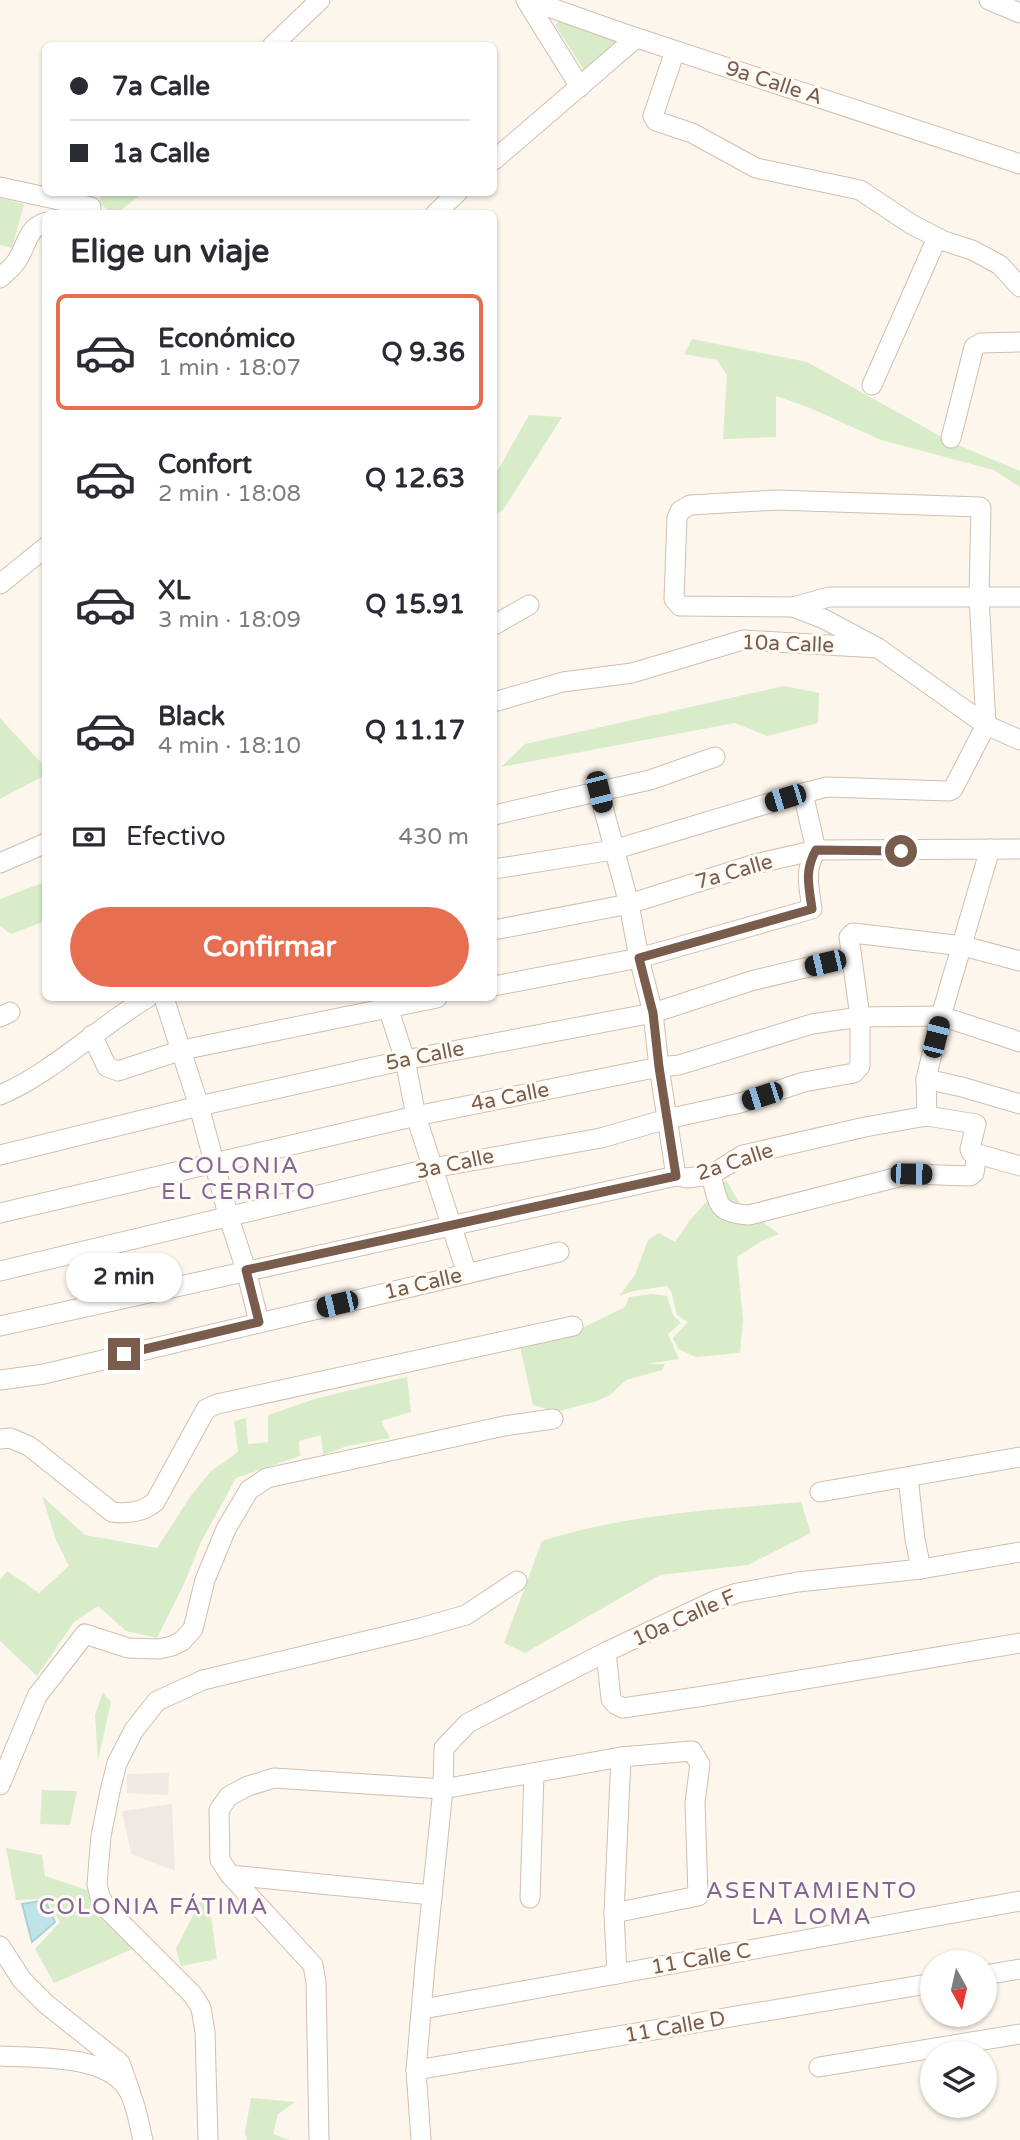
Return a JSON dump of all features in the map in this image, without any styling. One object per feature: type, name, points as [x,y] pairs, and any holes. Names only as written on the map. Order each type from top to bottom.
[{"type":"street","points":[[276,42],[320,0]]},
{"type":"street","points":[[528,0],[580,87]]},
{"type":"street","name":"9a Calle A","points":[[528,0],[554,4],[636,38],[1020,164]]},
{"type":"street","points":[[497,157],[636,38]]},
{"type":"street","points":[[675,51],[653,116],[656,121],[692,132],[756,168],[860,190],[937,238],[972,250],[1000,265],[1020,286]]},
{"type":"street","points":[[0,187],[91,207]]},
{"type":"street","points":[[439,210],[454,196]]},
{"type":"street","points":[[0,278],[17,262],[28,235],[42,223]]},
{"type":"street","points":[[872,385],[937,238]]},
{"type":"street","points":[[951,438],[974,347],[981,343],[1020,342]]},
{"type":"street","points":[[497,869],[614,850],[827,787],[942,792],[953,789],[986,725],[979,596],[979,507],[777,500],[690,505],[680,511],[677,518],[676,603],[680,606],[793,607],[829,597],[979,596],[1020,597]]},
{"type":"street","points":[[0,584],[42,550]]},
{"type":"street","points":[[497,623],[529,605]]},
{"type":"street","points":[[793,607],[824,619],[878,648],[986,725],[1020,740]]},
{"type":"street","name":"10a Calle","points":[[497,701],[563,682],[632,673],[743,640],[878,648]]},
{"type":"street","points":[[497,814],[650,780],[715,757]]},
{"type":"street","points":[[497,985],[639,958],[812,908],[807,879],[808,863],[816,850],[810,790]]},
{"type":"street","points":[[599,792],[629,904],[653,1013],[676,1176]]},
{"type":"street","points":[[0,863],[42,846]]},
{"type":"street","points":[[927,1116],[926,1079],[941,1016],[990,849]]},
{"type":"street","name":"7a Calle","points":[[497,929],[629,904],[755,864],[816,850],[1020,849]]},
{"type":"street","points":[[860,1017],[850,957],[849,937],[853,933],[963,946],[1020,961]]},
{"type":"street","name":"5a Calle","points":[[0,1156],[199,1106],[405,1060],[653,1013],[751,981],[850,957]]},
{"type":"street","points":[[0,1095],[20,1087],[143,1001]]},
{"type":"street","points":[[165,1001],[199,1106],[259,1322]]},
{"type":"street","points":[[92,1035],[107,1067],[118,1071],[182,1050],[386,1002],[405,1060],[416,1116],[467,1274]]},
{"type":"street","name":"4a Calle","points":[[0,1213],[416,1116],[679,1065],[812,1024],[860,1017],[941,1016],[1020,1042]]},
{"type":"street","name":"3a Calle","points":[[0,1271],[432,1168],[601,1138],[667,1119],[740,1103],[804,1082],[854,1073],[860,1066],[860,1017]]},
{"type":"street","points":[[926,1079],[1020,1104]]},
{"type":"street","name":"2a Calle","points":[[0,1326],[450,1224],[676,1176],[687,1178],[710,1175],[743,1156],[865,1127],[927,1116],[974,1123],[977,1126],[973,1151]]},
{"type":"street","points":[[710,1175],[720,1206],[731,1214],[749,1215],[911,1174],[971,1176],[974,1173],[973,1151],[1020,1166]]},
{"type":"street","name":"1a Calle","points":[[0,1380],[44,1374],[559,1252]]},
{"type":"street","points":[[0,1439],[10,1438],[29,1446],[112,1512],[126,1514],[149,1507],[155,1502],[206,1409],[217,1404],[573,1326]]},
{"type":"street","points":[[0,1785],[37,1696],[85,1634],[128,1648],[159,1649],[182,1641],[193,1629],[205,1580],[226,1529],[249,1490],[267,1478],[504,1426],[553,1419]]},
{"type":"street","points":[[820,1492],[1020,1457]]},
{"type":"street","points":[[908,1477],[921,1569]]},
{"type":"street","name":"10a Calle F","points":[[443,1789],[444,1748],[468,1723],[606,1652],[714,1601],[737,1593],[798,1582],[921,1569],[1020,1552]]},
{"type":"street","points":[[208,2140],[205,2032],[201,2008],[193,1995],[108,1910],[100,1897],[97,1884],[101,1836],[117,1763],[134,1730],[157,1701],[203,1680],[466,1615],[517,1581]]},
{"type":"street","points":[[606,1652],[611,1699],[623,1708],[1020,1643]]},
{"type":"street","points":[[319,2140],[316,1982],[313,1965],[230,1875],[220,1860],[219,1810],[229,1797],[248,1786],[274,1778],[443,1789],[621,1757],[692,1751],[700,1764],[695,1802],[698,1896],[614,1913]]},
{"type":"street","points":[[617,1974],[614,1913],[621,1757]]},
{"type":"street","points":[[530,1898],[534,1774]]},
{"type":"street","points":[[421,2140],[416,2070],[443,1789]]},
{"type":"street","points":[[230,1875],[432,1895]]},
{"type":"street","name":"11 Calle C","points":[[423,2009],[1020,1901]]},
{"type":"street","points":[[0,1946],[22,1980],[46,2004],[120,2063],[143,2140]]},
{"type":"street","points":[[998,1973],[1020,1969]]},
{"type":"street","name":"11 Calle D","points":[[416,2070],[920,1985]]},
{"type":"street","points":[[819,2067],[1020,2034]]},
{"type":"street","points":[[0,2056],[84,2063],[118,2079],[130,2091]]},
{"type":"shaded area","points":[[169,1773],[168,1795],[127,1793],[127,1774]]},
{"type":"shaded area","points":[[172,1804],[175,1871],[131,1854],[122,1811]]},
{"type":"green space","points":[[564,17],[622,39],[586,73],[555,25]]},
{"type":"green space","points":[[101,196],[139,196],[121,210],[108,210],[99,203]]},
{"type":"green space","points":[[0,198],[24,204],[12,248],[0,245]]},
{"type":"green space","points":[[692,339],[807,362],[951,442],[1020,471],[1020,487],[994,470],[881,440],[776,396],[776,437],[723,439],[727,375],[717,360],[684,354]]},
{"type":"green space","points":[[529,415],[562,417],[503,510],[497,513],[497,472]]},
{"type":"green space","points":[[784,686],[819,693],[818,723],[767,736],[735,723],[501,767],[525,744]]},
{"type":"green space","points":[[0,718],[42,764],[42,777],[0,799]]},
{"type":"green space","points":[[42,883],[42,922],[11,934],[0,926],[0,899]]},
{"type":"green space","points":[[726,1180],[741,1205],[779,1234],[760,1242],[737,1257],[743,1319],[740,1353],[696,1357],[678,1349],[673,1338],[688,1322],[677,1315],[671,1291],[667,1286],[619,1296],[635,1275],[648,1240],[659,1233],[675,1242],[690,1220]]},
{"type":"green space","points":[[652,1294],[667,1296],[673,1315],[681,1323],[668,1334],[679,1359],[646,1364],[665,1364],[662,1370],[626,1380],[610,1395],[597,1401],[556,1412],[533,1405],[520,1346],[568,1335],[625,1307],[629,1297]]},
{"type":"green space","points":[[407,1377],[411,1412],[381,1421],[390,1438],[347,1446],[323,1455],[321,1435],[299,1441],[300,1456],[236,1478],[201,1542],[157,1638],[126,1631],[98,1606],[74,1622],[37,1676],[0,1641],[0,1580],[7,1571],[39,1593],[69,1566],[56,1540],[42,1496],[85,1535],[157,1548],[190,1497],[211,1471],[238,1452],[234,1421],[246,1418],[248,1444],[268,1442],[268,1415],[318,1398]]},
{"type":"green space","points":[[801,1502],[811,1533],[748,1565],[660,1575],[525,1653],[504,1643],[542,1541],[638,1519]]},
{"type":"green space","points":[[103,1692],[111,1702],[98,1760],[95,1715]]},
{"type":"green space","points":[[42,1790],[77,1791],[70,1825],[40,1824]]},
{"type":"green space","points":[[6,1848],[42,1855],[45,1876],[105,1896],[135,1948],[54,1983],[35,1949],[60,1922],[47,1899],[16,1900]]},
{"type":"green space","points":[[208,1895],[217,1959],[181,1966],[176,1949],[203,1896]]},
{"type":"green space","points":[[251,2098],[295,2102],[278,2114],[273,2134],[290,2140],[247,2140],[245,2132]]},
{"type":"water","points":[[45,1900],[55,1922],[32,1942],[22,1904]]},
{"type":"district","name":"COLONIA EL CERRITO","points":[[239,1179]]},
{"type":"district","name":"ASENTAMIENTO LA LOMA","points":[[812,1904]]},
{"type":"district","name":"COLONIA FÁTIMA","points":[[154,1907]]},
{"type":"route","points":[[124,1354],[259,1322],[246,1270],[676,1176],[653,1013],[639,958],[812,909],[807,879],[808,863],[816,850],[845,848],[901,851]]}]
